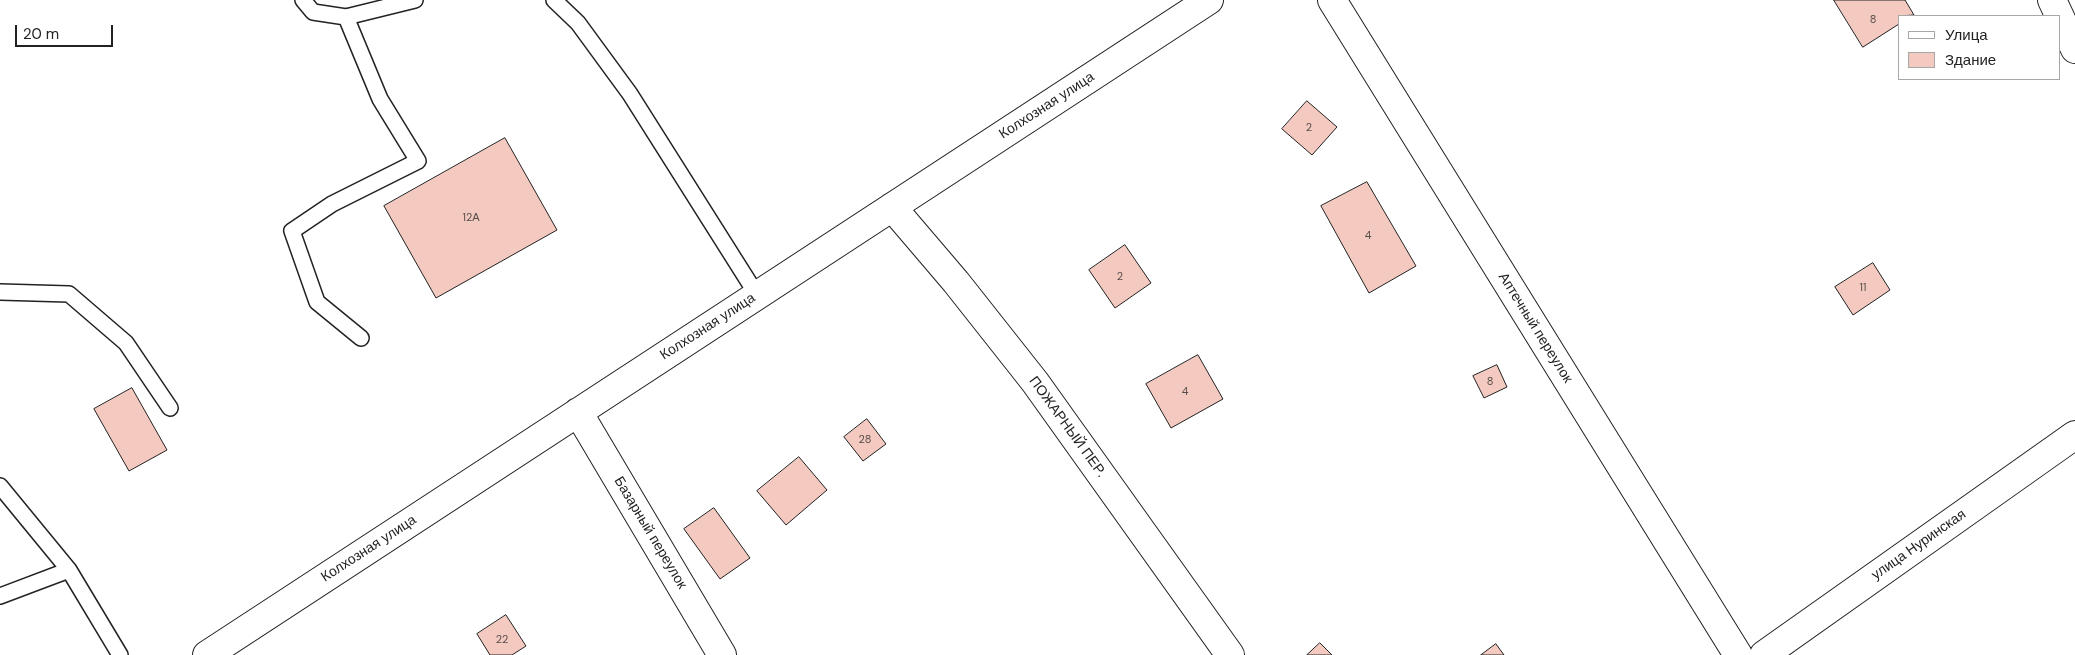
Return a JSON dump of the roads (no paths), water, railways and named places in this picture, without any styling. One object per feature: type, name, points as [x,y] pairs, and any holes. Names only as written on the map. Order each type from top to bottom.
[{"type":"street","name":"Колхозная улица","points":[[207,655],[1209,0]]},
{"type":"street","name":"Аптечный переулок","points":[[1332,0],[1738,655]]},
{"type":"street","points":[[2052,0],[2059,15]]},
{"type":"street","points":[[2060,17],[2075,49]]},
{"type":"street","name":"ПОЖАРНЫЙ ПЕР.","points":[[892,207],[956,282],[1035,382],[1230,655]]},
{"type":"street","name":"Базарный переулок","points":[[578,412],[722,655]]},
{"type":"street","name":"улица Нуринская","points":[[1764,655],[2075,435]]},
{"type":"lane","points":[[303,0],[313,12],[346,17],[415,0]]},
{"type":"lane","points":[[554,0],[578,23],[630,94],[757,295]]},
{"type":"lane","points":[[346,17],[380,99],[418,161],[332,204],[292,231],[317,302],[361,338]]},
{"type":"lane","points":[[0,292],[70,294],[126,343],[170,408]]},
{"type":"lane","points":[[0,486],[69,570],[120,655]]},
{"type":"lane","points":[[0,596],[69,570]]}]
